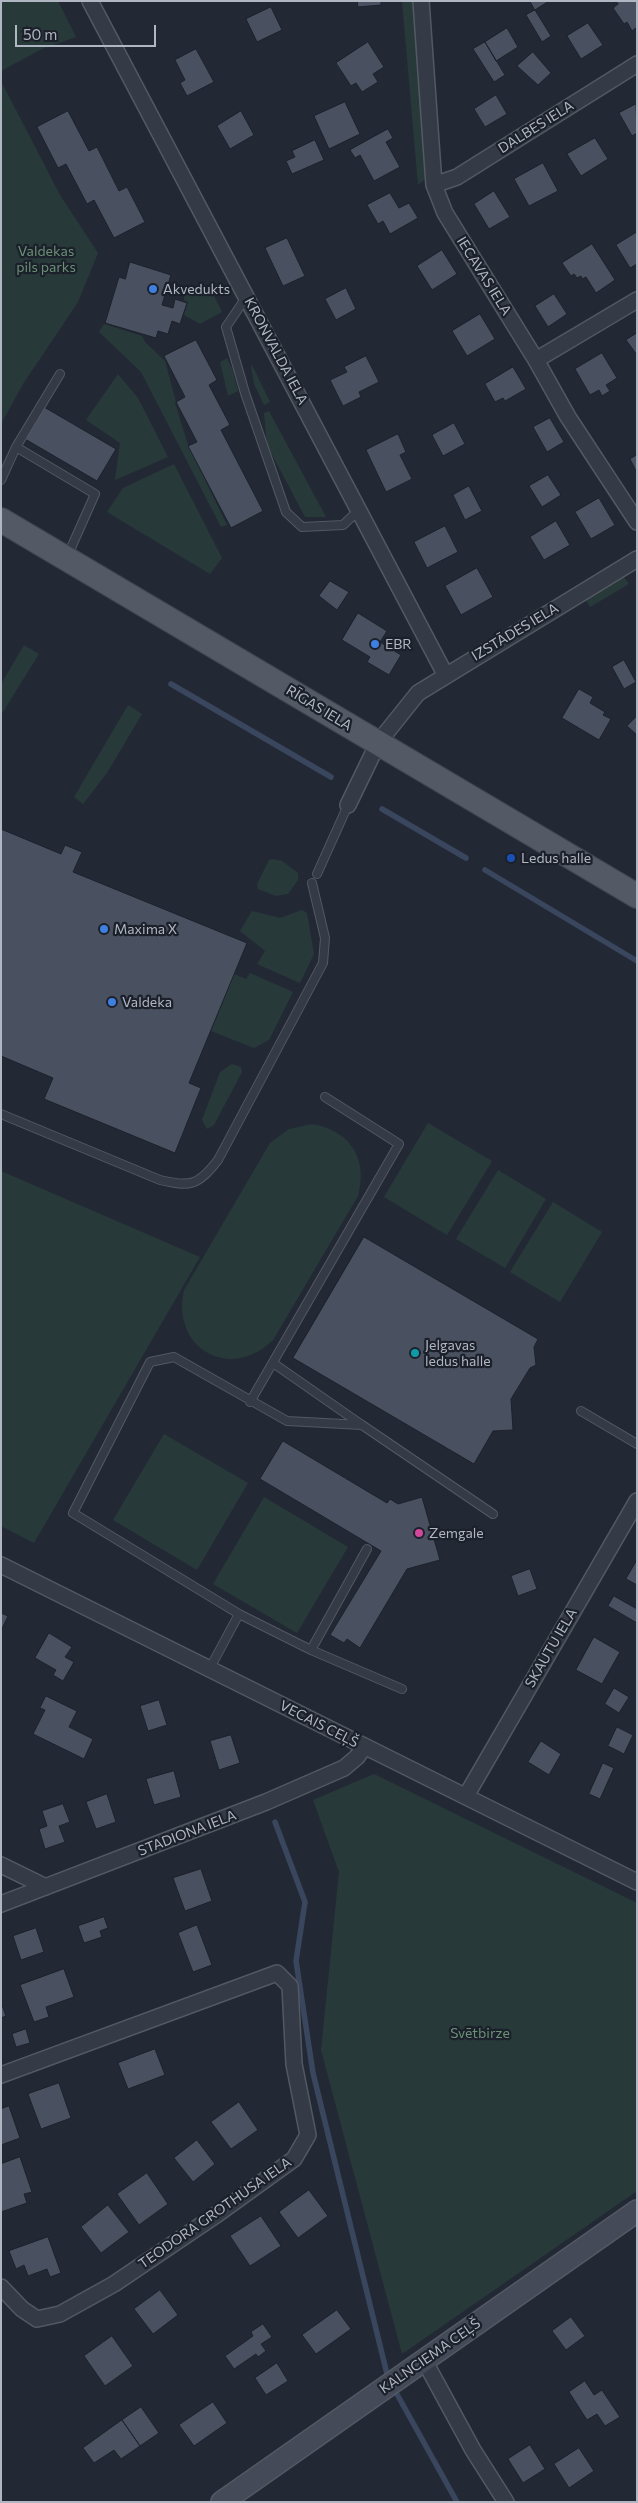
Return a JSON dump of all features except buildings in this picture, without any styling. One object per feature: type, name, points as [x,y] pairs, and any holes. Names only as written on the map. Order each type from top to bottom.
[{"type":"main road","name":"RĪGAS IELA","points":[[1,520],[637,896]]},
{"type":"main road","name":"KALNCIEMA CEĻŠ","points":[[222,2502],[637,2211]]},
{"type":"street","name":"KRONVALDA IELA","points":[[90,1],[360,509],[445,674]]},
{"type":"street","name":"IECAVAS IELA","points":[[421,1],[434,185],[445,214],[536,360],[568,417],[637,522]]},
{"type":"street","name":"DALBES IELA","points":[[434,185],[457,176],[637,64]]},
{"type":"street","points":[[536,360],[637,300]]},
{"type":"street","name":"IZSTĀDES IELA","points":[[348,805],[378,743],[400,713],[418,693],[445,674],[637,559]]},
{"type":"street","name":"SKAUTU IELA","points":[[466,1796],[637,1501]]},
{"type":"street","name":"VECAIS CEĻŠ","points":[[1,1565],[637,1882]]},
{"type":"street","name":"STADIONA IELA","points":[[1,1904],[266,1802],[335,1772],[356,1757],[364,1747]]},
{"type":"street","points":[[1,1866],[46,1888]]},
{"type":"street","name":"TEODORA GROTHUSA IELA","points":[[1,2075],[277,1973],[290,1986],[294,2064],[308,2135],[294,2159],[219,2213],[114,2284],[60,2314],[38,2319],[22,2309],[1,2286]]},
{"type":"street","points":[[424,2360],[463,2434],[506,2502]]},
{"type":"lane","points":[[246,296],[226,327],[245,393],[286,512],[302,527],[343,525],[360,509]]},
{"type":"lane","points":[[1,480],[16,447],[60,374]]},
{"type":"lane","points":[[16,447],[95,494],[66,559]]},
{"type":"lane","points":[[316,874],[348,805]]},
{"type":"lane","points":[[1,1114],[160,1180],[184,1185],[196,1182],[206,1175],[222,1152],[323,963],[325,938],[312,883]]},
{"type":"lane","points":[[250,1402],[399,1144],[325,1097]]},
{"type":"lane","points":[[362,1425],[287,1421],[250,1402],[174,1357],[150,1362],[73,1513],[238,1614],[311,1650],[402,1689]]},
{"type":"lane","points":[[273,1363],[493,1514]]},
{"type":"lane","points":[[581,1411],[637,1444]]},
{"type":"lane","points":[[311,1650],[367,1549]]},
{"type":"lane","points":[[210,1668],[238,1614]]},
{"type":"green space","points":[[1,1],[58,1],[76,37],[42,49],[1,71]]},
{"type":"green space","points":[[402,1],[415,1],[416,10],[427,171],[424,180],[418,185]]},
{"type":"green space","name":"Valdekas pils parks","points":[[1,81],[60,195],[98,253],[78,302],[23,384],[1,424]]},
{"type":"green space","points":[[212,292],[222,312],[200,324],[184,315],[188,302],[184,300],[184,295]]},
{"type":"green space","points":[[104,324],[142,336],[145,342],[165,361],[188,445],[227,525],[221,527],[141,372],[99,332]]},
{"type":"green space","points":[[227,358],[232,368],[238,391],[228,396],[220,362]]},
{"type":"green space","points":[[252,365],[270,402],[264,405],[254,384]]},
{"type":"green space","points":[[118,374],[138,398],[168,457],[115,480],[120,443],[86,420]]},
{"type":"green space","points":[[269,411],[326,517],[305,517],[267,445],[264,413]]},
{"type":"green space","points":[[174,464],[222,558],[210,574],[107,512],[123,488]]},
{"type":"green space","points":[[624,577],[629,584],[590,607],[586,600]]},
{"type":"green space","points":[[24,645],[39,654],[1,715],[1,684]]},
{"type":"green space","points":[[128,705],[142,714],[107,773],[83,804],[74,797]]},
{"type":"green space","points":[[269,860],[282,861],[298,873],[298,880],[288,894],[276,896],[258,889],[257,884]]},
{"type":"green space","points":[[302,910],[307,913],[314,954],[300,983],[257,964],[265,951],[240,931],[252,911],[280,918]]},
{"type":"green space","points":[[250,973],[293,992],[269,1040],[254,1048],[211,1031],[234,974],[246,979]]},
{"type":"green space","points":[[232,1064],[241,1067],[242,1072],[214,1125],[207,1129],[202,1120],[220,1072]]},
{"type":"green space","points":[[428,1123],[492,1161],[447,1235],[384,1197]]},
{"type":"green space","points":[[312,1124],[337,1133],[353,1149],[361,1170],[358,1196],[273,1340],[256,1352],[239,1358],[223,1358],[208,1353],[195,1343],[186,1329],[182,1311],[184,1290],[270,1143],[289,1129]]},
{"type":"green space","points":[[498,1170],[546,1199],[505,1268],[456,1239]]},
{"type":"green space","points":[[1,1171],[200,1257],[34,1543],[1,1526]]},
{"type":"green space","points":[[553,1202],[602,1232],[560,1302],[510,1272]]},
{"type":"green space","points":[[164,1434],[248,1483],[197,1570],[113,1520]]},
{"type":"green space","points":[[264,1497],[348,1547],[297,1633],[213,1584]]},
{"type":"green space","name":"Svētbirze","points":[[374,1774],[637,1903],[637,2191],[402,2354],[321,2050],[339,1872],[313,1800]]},
{"type":"waterway","points":[[171,684],[331,777]]},
{"type":"waterway","points":[[382,809],[466,858]]},
{"type":"waterway","points":[[485,870],[637,961]]},
{"type":"waterway","points":[[275,1822],[305,1902],[296,1961],[313,2073],[388,2378],[457,2502]]},
{"type":"place","name":"Akvedukts","points":[[153,289]]},
{"type":"place","name":"EBR","points":[[375,644]]},
{"type":"place","name":"Ledus halle","points":[[511,858]]},
{"type":"place","name":"Maxima X","points":[[104,929]]},
{"type":"place","name":"Valdeka","points":[[112,1002]]},
{"type":"place","name":"Jelgavas ledus halle","points":[[415,1353]]},
{"type":"place","name":"Zemgale","points":[[419,1533]]}]
